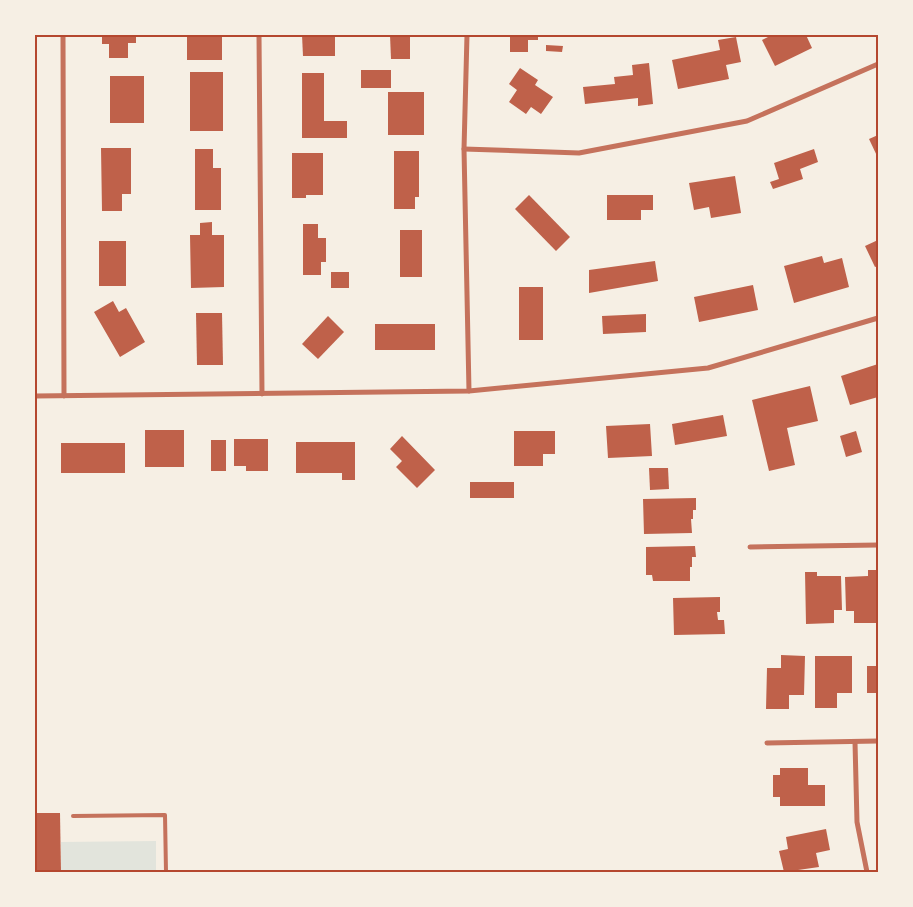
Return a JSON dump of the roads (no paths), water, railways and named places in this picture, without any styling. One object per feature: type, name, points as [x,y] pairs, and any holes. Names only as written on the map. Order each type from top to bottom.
[{"type":"street","points":[[62,35],[64,396]]},
{"type":"street","points":[[259,35],[262,394]]},
{"type":"street","points":[[466,35],[464,149],[469,391]]},
{"type":"street","points":[[464,149],[579,153],[747,121],[878,64]]},
{"type":"street","points":[[35,396],[469,391],[708,368],[878,318]]},
{"type":"street","points":[[750,546],[878,544]]},
{"type":"street","points":[[767,743],[878,741]]},
{"type":"street","points":[[855,742],[857,822],[868,872]]},
{"type":"lane","points":[[72,816],[165,815],[166,872]]}]
